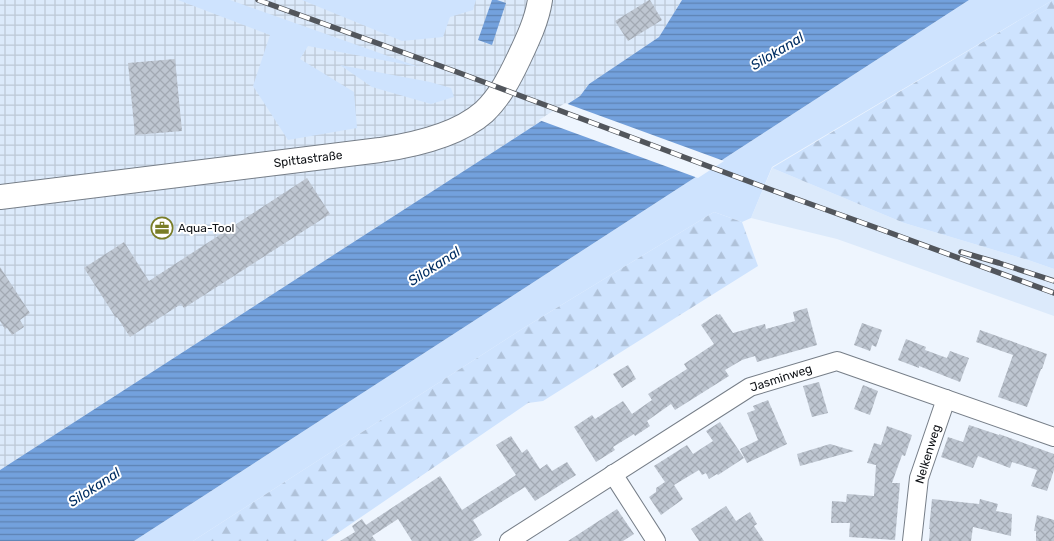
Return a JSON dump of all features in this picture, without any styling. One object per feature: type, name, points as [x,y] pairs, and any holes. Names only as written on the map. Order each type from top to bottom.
[{"type":"street","name":"Spittastraße","points":[[0,197],[380,150],[405,146],[444,134],[462,126],[483,112],[498,96],[511,76],[530,36],[540,0]]},
{"type":"street","name":"Jasminweg","points":[[509,541],[750,387],[837,361],[1054,437]]},
{"type":"street","name":"Nelkenweg","points":[[912,541],[919,478],[946,398]]},
{"type":"street","points":[[613,474],[656,541]]},
{"type":"shaded area","points":[[0,0],[682,0],[659,37],[589,84],[580,96],[0,470]]},
{"type":"shaded area","points":[[772,168],[904,223],[1054,269],[1054,316],[837,239],[751,218]]},
{"type":"green space","points":[[178,0],[230,0],[419,67],[308,46],[300,59],[354,92],[357,128],[288,140],[253,86],[270,35]]},
{"type":"green space","points":[[302,0],[476,0],[473,10],[450,17],[443,37],[402,41]]},
{"type":"green space","points":[[969,0],[1053,0],[772,167],[751,218],[742,222],[714,212],[522,329],[193,541],[134,541]]},
{"type":"green space","points":[[1053,0],[1054,269],[904,223],[772,168]]},
{"type":"green space","points":[[340,65],[430,82],[451,88],[454,97],[431,104],[372,87]]},
{"type":"green space","points":[[714,212],[742,222],[758,266],[543,401],[528,403],[326,541],[193,541],[522,329]]},
{"type":"water","points":[[492,0],[506,3],[492,45],[478,40]]},
{"type":"water","name":"Silokanal","points":[[682,0],[969,0],[134,541],[0,541],[0,470],[580,96],[589,84],[659,37]]},
{"type":"pier","points":[[565,103],[724,161],[698,178],[539,120]]},
{"type":"building","points":[[649,0],[662,20],[628,41],[615,21]]},
{"type":"building","points":[[175,59],[182,131],[135,135],[128,63]]},
{"type":"building","points":[[307,178],[330,214],[184,308],[181,304],[130,337],[84,268],[124,242],[149,281]]},
{"type":"building","points":[[0,267],[30,313],[20,320],[24,327],[12,335],[0,321]]},
{"type":"building","points":[[807,308],[817,345],[757,362],[755,356],[742,360],[725,370],[729,376],[675,410],[671,404],[647,421],[650,426],[613,447],[615,450],[596,462],[574,427],[592,415],[595,419],[623,401],[632,414],[652,400],[648,394],[687,369],[684,364],[714,344],[701,325],[717,314],[720,314],[733,333],[765,324],[766,329],[795,321],[793,312]]},
{"type":"building","points":[[862,323],[882,330],[876,347],[872,345],[870,351],[854,345]]},
{"type":"building","points":[[980,330],[1047,354],[1027,407],[998,397],[1013,355],[976,342]]},
{"type":"building","points":[[906,339],[926,347],[925,350],[947,358],[950,351],[969,358],[960,382],[898,360]]},
{"type":"building","points":[[628,365],[636,379],[622,388],[613,374]]},
{"type":"building","points":[[819,382],[828,413],[812,417],[803,386]]},
{"type":"building","points":[[863,385],[878,391],[870,415],[854,409]]},
{"type":"building","points":[[768,400],[787,444],[747,463],[740,449],[758,440],[747,413],[755,410],[753,406]]},
{"type":"building","points":[[720,422],[744,458],[709,479],[706,473],[702,475],[699,470],[674,485],[683,499],[661,515],[649,497],[656,492],[656,488],[665,482],[654,466],[687,445],[693,454],[713,441],[706,431]]},
{"type":"building","points":[[969,425],[1054,454],[1054,470],[1047,491],[1031,486],[1037,470],[1012,462],[1010,468],[978,456],[973,468],[941,457],[948,437],[963,442]]},
{"type":"building","points":[[887,426],[912,435],[905,456],[902,455],[892,483],[900,483],[895,540],[849,537],[850,523],[831,523],[832,501],[846,502],[847,494],[874,496],[876,465],[867,463],[874,443],[881,445]]},
{"type":"building","points":[[511,436],[522,453],[527,449],[540,469],[547,464],[552,471],[567,462],[576,475],[535,501],[525,487],[473,520],[482,535],[473,541],[412,541],[398,519],[372,536],[376,541],[340,541],[355,532],[352,526],[362,519],[366,525],[440,476],[462,510],[516,475],[496,445]]},
{"type":"building","points":[[830,444],[854,451],[800,466],[797,454]]},
{"type":"building","points":[[932,499],[979,504],[980,499],[998,504],[996,511],[1012,514],[1011,536],[973,527],[971,541],[929,541]]},
{"type":"building","points":[[726,506],[736,521],[750,512],[757,524],[754,526],[764,541],[699,541],[691,529]]},
{"type":"building","points":[[617,509],[634,534],[623,541],[568,541]]},
{"type":"building","points":[[1037,515],[1054,520],[1054,541],[1036,541],[1036,531],[1034,531]]},
{"type":"railway","points":[[258,0],[1054,293]]},
{"type":"railway","points":[[961,252],[1054,281]]},
{"type":"place","name":"Aqua-Tool","points":[[162,228]]}]
